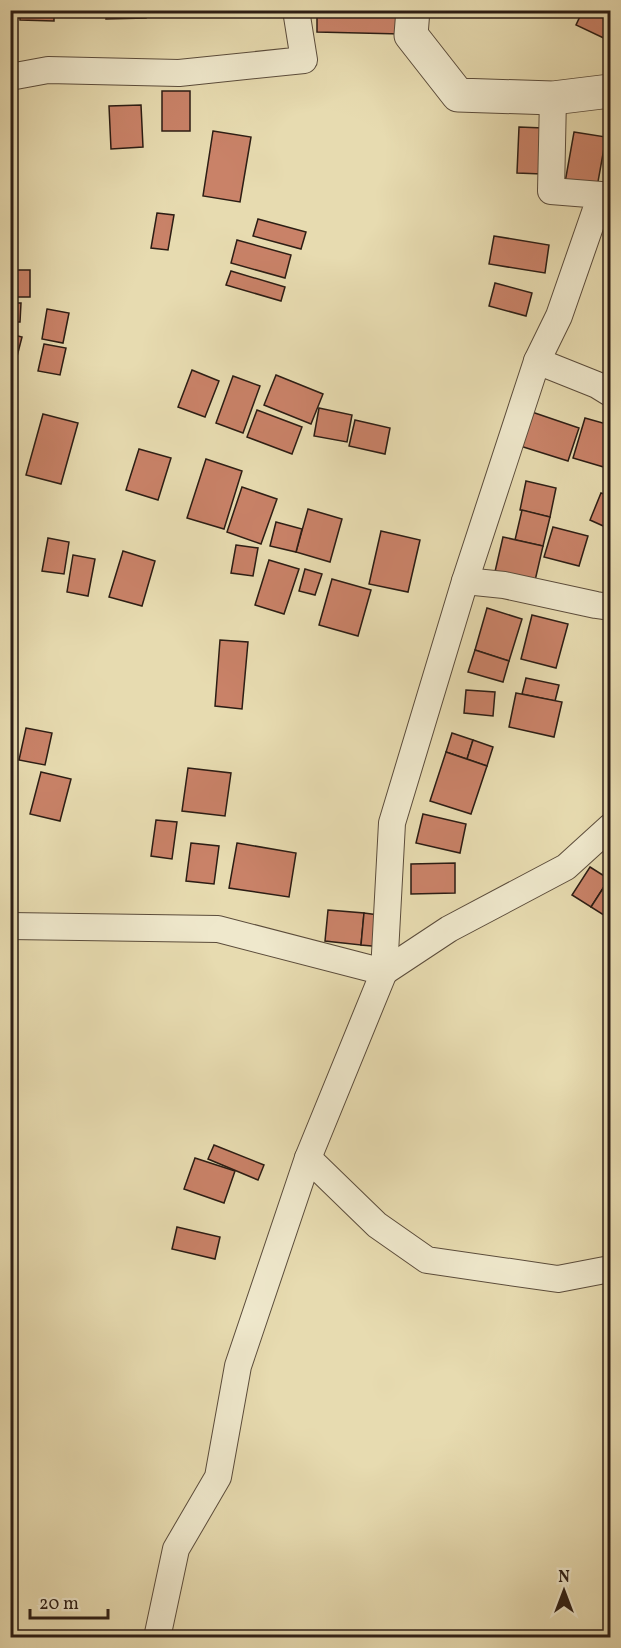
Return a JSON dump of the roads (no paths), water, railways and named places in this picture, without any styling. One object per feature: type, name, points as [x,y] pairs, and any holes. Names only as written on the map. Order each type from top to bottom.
[{"type":"street","points":[[10,77],[48,70],[179,73],[304,60],[296,10]]},
{"type":"street","points":[[413,10],[411,35],[458,96],[552,98],[610,91]]},
{"type":"street","points":[[157,1638],[176,1550],[218,1477],[238,1366],[308,1158],[384,972],[392,823],[465,581],[537,361],[559,316],[601,195],[551,191],[552,98]]},
{"type":"street","points":[[537,361],[597,385],[610,393]]},
{"type":"street","points":[[465,581],[504,585],[610,607]]},
{"type":"street","points":[[10,926],[218,928],[384,972],[449,929],[566,867],[610,827]]},
{"type":"street","points":[[308,1158],[377,1225],[427,1260],[558,1279],[610,1269]]}]
